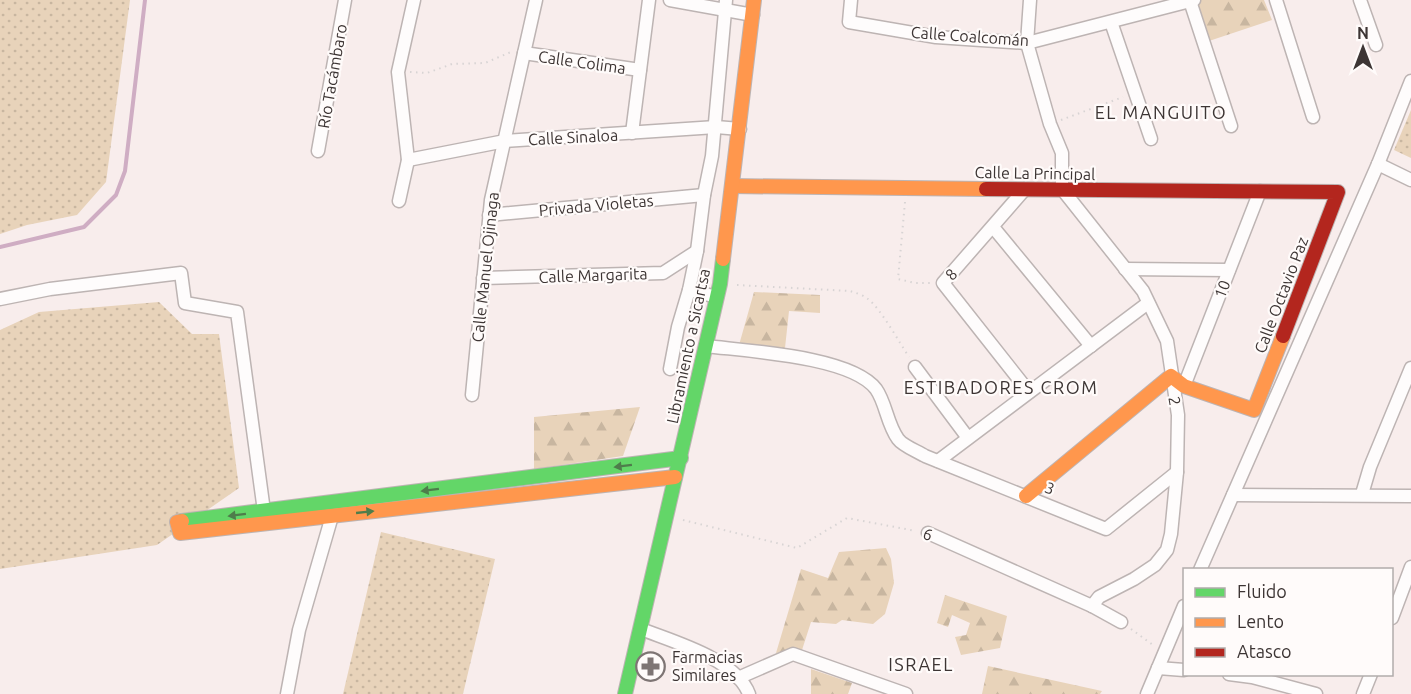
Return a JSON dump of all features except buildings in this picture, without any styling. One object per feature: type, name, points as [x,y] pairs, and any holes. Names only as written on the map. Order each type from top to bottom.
[{"type":"street","name":"Río Tacámbaro","points":[[318,151],[345,0]]},
{"type":"street","points":[[399,201],[408,160],[398,72],[414,0]]},
{"type":"street","name":"Calle Manuel Ojinaga","points":[[472,395],[491,200],[536,0]]},
{"type":"street","points":[[632,133],[649,0]]},
{"type":"street","points":[[670,0],[726,5],[753,15]]},
{"type":"street","name":"Libramiento a Sicartsa","points":[[625,694],[719,291],[754,0]]},
{"type":"street","name":"Calle Coalcomán","points":[[851,0],[849,22],[936,36],[1027,43],[1192,1]]},
{"type":"street","points":[[1030,0],[1027,43],[1050,124],[1062,153],[1062,189]]},
{"type":"street","points":[[1276,0],[1312,117]]},
{"type":"street","points":[[1360,0],[1376,45]]},
{"type":"street","points":[[1192,1],[1231,126]]},
{"type":"street","points":[[670,369],[697,251],[704,195],[712,156],[726,5]]},
{"type":"street","points":[[1112,22],[1151,139]]},
{"type":"street","name":"Calle Colima","points":[[524,54],[640,70]]},
{"type":"street","points":[[1201,568],[1378,164],[1411,81]]},
{"type":"street","name":"Calle Sinaloa","points":[[408,160],[505,141],[716,127],[740,129]]},
{"type":"street","points":[[1378,164],[1411,180]]},
{"type":"street","name":"Calle La Principal","points":[[732,186],[1338,192]]},
{"type":"street","name":"8","points":[[943,283],[1025,189]]},
{"type":"street","name":"2","points":[[1062,189],[1143,291],[1167,341],[1178,415],[1177,472],[1171,534],[1167,550],[1155,565],[1100,597],[1092,606]]},
{"type":"street","name":"10","points":[[1184,386],[1260,191]]},
{"type":"street","name":"Calle Octavio Paz","points":[[1184,386],[1254,410],[1338,192]]},
{"type":"street","name":"Privada Violetas","points":[[489,215],[704,195]]},
{"type":"street","points":[[993,227],[1091,346]]},
{"type":"street","name":"Calle Margarita","points":[[483,278],[663,273],[697,251]]},
{"type":"street","points":[[1125,269],[1229,270]]},
{"type":"street","points":[[0,299],[50,289],[181,273],[185,303],[237,312],[264,511]]},
{"type":"street","points":[[943,283],[1029,392]]},
{"type":"street","points":[[689,290],[719,291]]},
{"type":"street","points":[[938,461],[1148,303]]},
{"type":"street","name":"3","points":[[706,346],[810,359],[852,371],[864,377],[877,390],[898,440],[925,456],[1106,529],[1177,472]]},
{"type":"street","points":[[915,367],[968,438]]},
{"type":"street","points":[[1362,494],[1370,467],[1411,368]]},
{"type":"street","points":[[1026,496],[1171,376],[1184,386]]},
{"type":"street","points":[[675,477],[180,533],[177,522],[681,458]]},
{"type":"street","points":[[1233,495],[1411,496]]},
{"type":"street","points":[[287,694],[299,630],[332,516]]},
{"type":"street","name":"6","points":[[928,533],[1092,606],[1121,622]]},
{"type":"street","points":[[1393,616],[1411,567]]},
{"type":"street","points":[[1148,694],[1183,611]]},
{"type":"street","points":[[641,629],[725,665],[746,685],[749,694]]},
{"type":"street","points":[[738,678],[793,654],[906,694]]},
{"type":"street","points":[[1158,668],[1183,670]]},
{"type":"street","points":[[1240,676],[1316,694]]},
{"type":"street","points":[[1363,694],[1371,676]]},
{"type":"path","points":[[398,72],[427,73],[452,64],[485,63],[510,52],[524,54]]},
{"type":"path","points":[[1050,124],[1135,93]]},
{"type":"path","name":"8","points":[[906,188],[898,279],[915,283],[943,283]]},
{"type":"path","points":[[719,291],[850,291],[859,294],[868,299],[878,311],[915,367]]},
{"type":"path","name":"6","points":[[666,516],[797,548],[847,518],[928,533]]},
{"type":"path","points":[[1121,622],[1156,648],[1158,668]]},
{"type":"green space","points":[[0,0],[130,0],[106,182],[77,215],[27,225],[0,234]]},
{"type":"green space","points":[[1201,0],[1264,0],[1272,20],[1209,41],[1195,2]]},
{"type":"green space","points":[[1411,110],[1411,158],[1394,150]]},
{"type":"green space","points":[[754,292],[820,295],[820,313],[789,311],[785,348],[739,345]]},
{"type":"green space","points":[[159,302],[192,334],[219,334],[239,488],[157,545],[0,569],[0,330],[39,312]]},
{"type":"green space","points":[[640,407],[623,456],[534,469],[534,417]]},
{"type":"green space","points":[[381,532],[495,559],[463,694],[343,694]]},
{"type":"green space","points":[[886,548],[891,559],[894,583],[885,614],[873,624],[842,620],[836,624],[811,622],[802,650],[776,653],[801,569],[828,578],[839,552]]},
{"type":"green space","points":[[945,595],[1007,616],[1000,648],[961,655],[955,637],[966,635],[970,623],[952,615],[948,627],[937,623]]},
{"type":"green space","points":[[988,666],[1102,691],[1100,694],[982,694]]},
{"type":"green space","points":[[811,669],[852,683],[848,694],[811,694]]},
{"type":"waterway","points":[[0,247],[84,227],[116,195],[125,171],[145,0]]},
{"type":"traffic: fast","points":[[625,694],[720,284],[723,259]]},
{"type":"traffic: fast","points":[[182,521],[681,458]]},
{"type":"traffic: slow","points":[[723,259],[754,0]]},
{"type":"traffic: slow","points":[[732,186],[986,189]]},
{"type":"traffic: slow","points":[[1026,496],[1171,376],[1184,386],[1254,410],[1283,336]]},
{"type":"traffic: slow","points":[[182,521],[177,522],[180,533],[675,477]]},
{"type":"traffic: jam","points":[[986,189],[1338,192],[1283,336]]},
{"type":"place","name":"Farmacias Similares","points":[[651,666]]},
{"type":"district","name":"EL MANGUITO","points":[[1161,113]]},
{"type":"district","name":"ESTIBADORES CROM","points":[[1001,388]]},
{"type":"district","name":"ISRAEL","points":[[921,665]]}]
